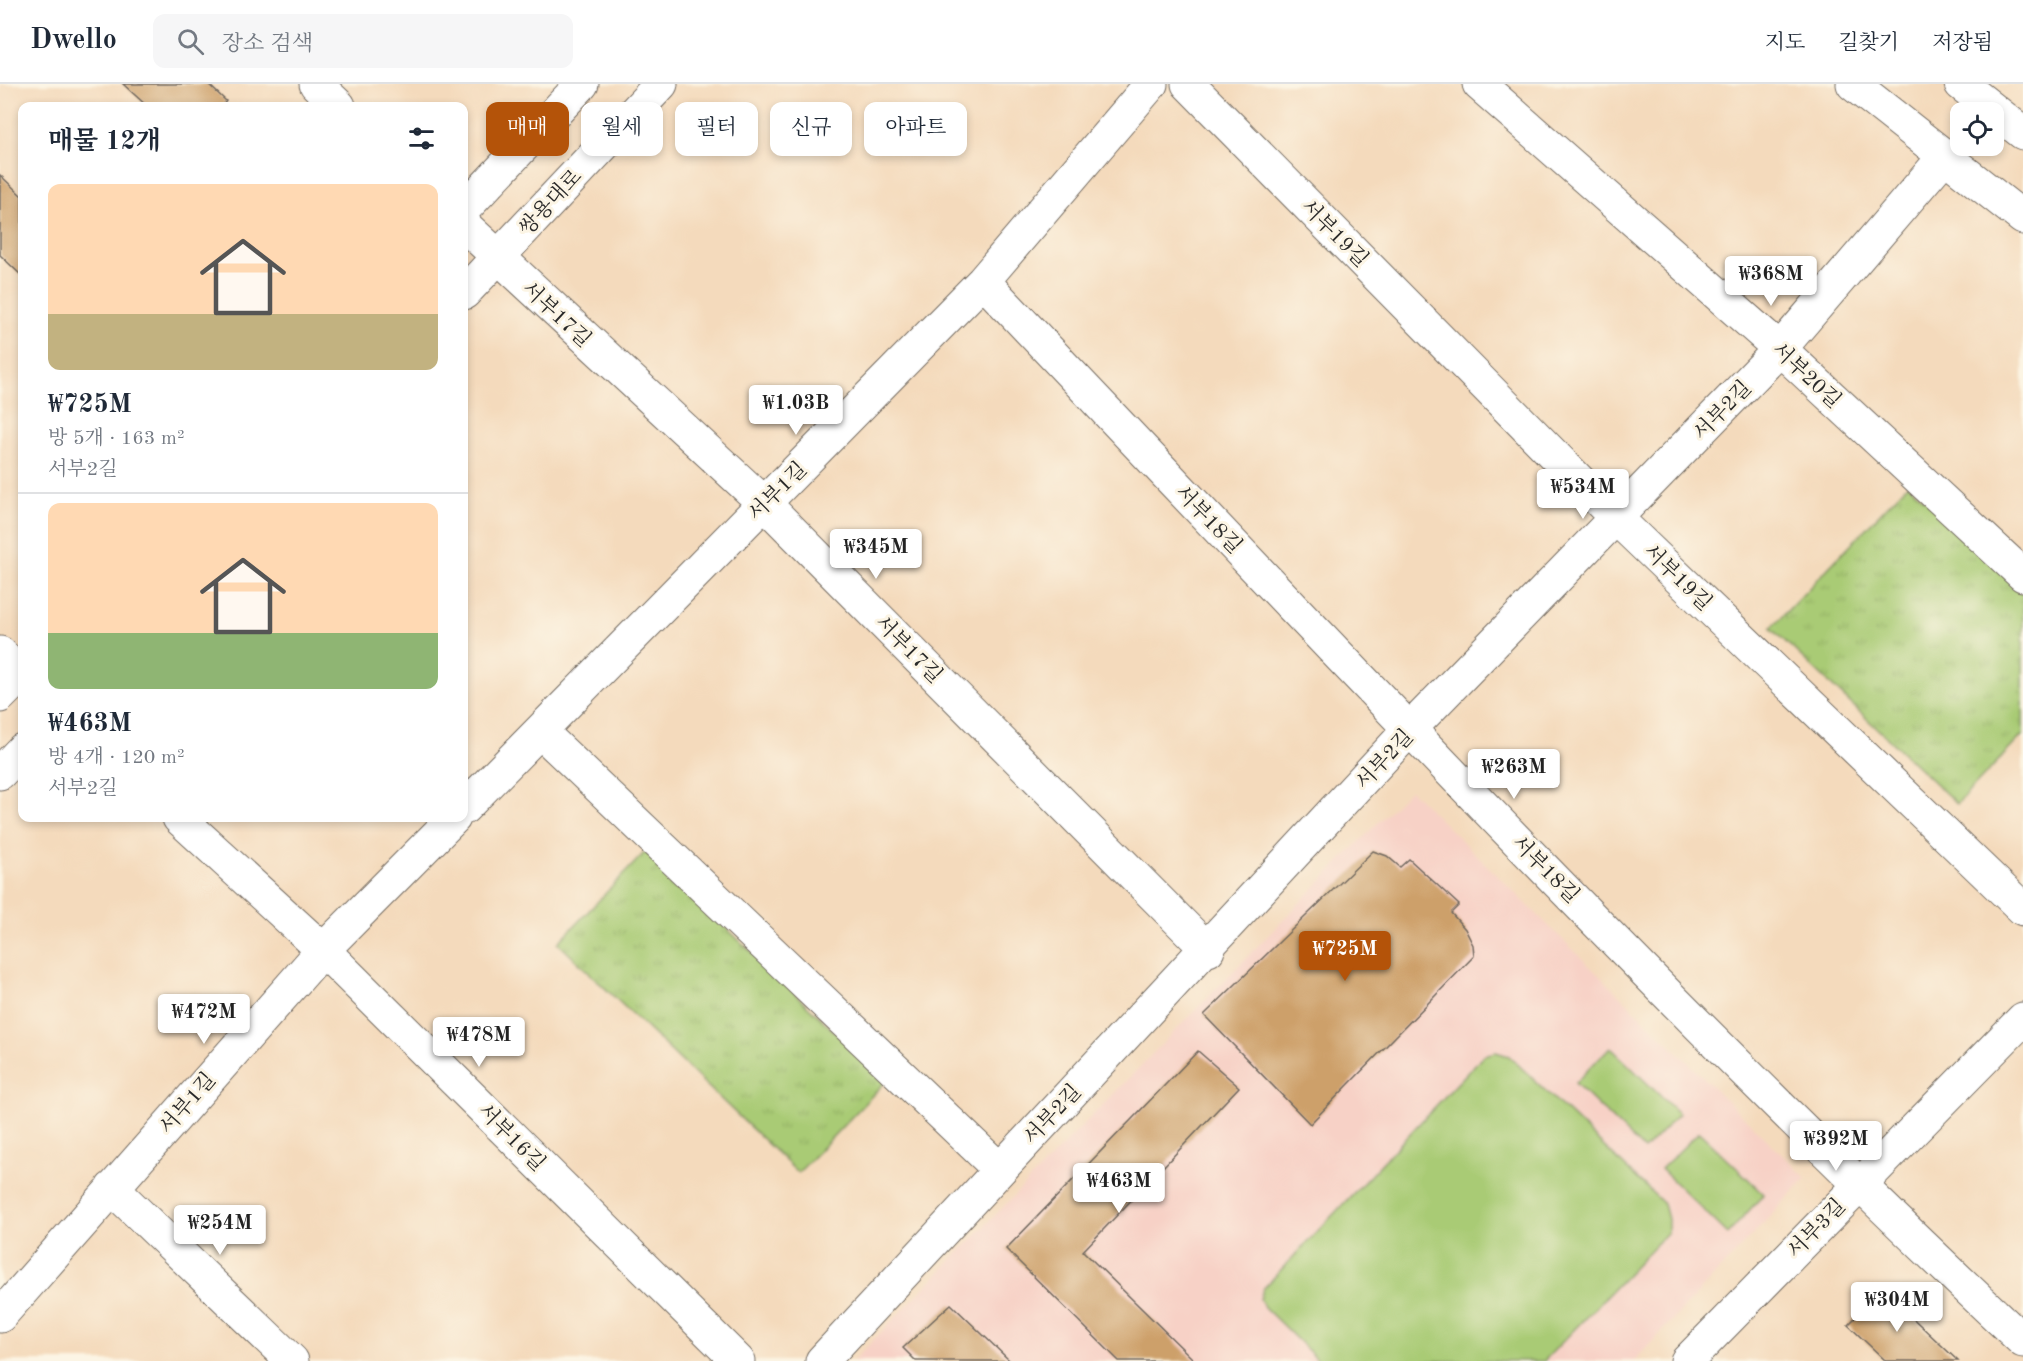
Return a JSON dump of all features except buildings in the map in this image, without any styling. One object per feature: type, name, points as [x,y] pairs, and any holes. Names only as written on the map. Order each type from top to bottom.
[{"type":"street","points":[[316,84],[335,102]]},
{"type":"street","points":[[468,205],[582,84]]},
{"type":"street","name":"쌍용대로","points":[[468,289],[661,84]]},
{"type":"street","name":"서부1길","points":[[468,804],[983,281],[1151,84]]},
{"type":"street","name":"서부19길","points":[[1188,84],[1616,518],[2023,909]]},
{"type":"street","name":"서부20길","points":[[1479,84],[1780,349],[2023,575]]},
{"type":"street","points":[[1853,84],[2023,218]]},
{"type":"street","points":[[1961,84],[2023,133]]},
{"type":"street","name":"서부2길","points":[[822,1361],[999,1169],[1208,950],[1409,730],[1780,349],[1945,156]]},
{"type":"street","name":"서부17길","points":[[468,229],[765,504],[1208,950]]},
{"type":"street","name":"서부18길","points":[[983,281],[1409,730],[1858,1186],[2023,1341]]},
{"type":"street","points":[[0,653],[18,671]]},
{"type":"street","points":[[0,696],[18,679]]},
{"type":"street","points":[[540,731],[999,1169]]},
{"type":"street","points":[[0,773],[18,754]]},
{"type":"street","name":"서부16길","points":[[183,822],[323,950],[738,1361]]},
{"type":"street","name":"서부1길","points":[[0,1316],[323,950],[450,822]]},
{"type":"street","name":"서부3길","points":[[1687,1361],[2023,1019]]},
{"type":"street","points":[[112,1188],[292,1361]]},
{"type":"shaded area","points":[[1410,790],[1806,1178],[1634,1361],[853,1361]]},
{"type":"green space","points":[[1908,484],[2023,592],[2023,735],[1957,804],[1771,628]]},
{"type":"green space","points":[[646,851],[886,1081],[798,1173],[558,943]]},
{"type":"green space","points":[[1610,1047],[1679,1114],[1644,1150],[1575,1083]]},
{"type":"green space","points":[[1496,1052],[1509,1056],[1664,1204],[1668,1219],[1668,1232],[1544,1361],[1319,1361],[1264,1307],[1260,1299],[1263,1289],[1484,1055]]},
{"type":"green space","points":[[1699,1132],[1764,1194],[1728,1234],[1661,1169]]}]
